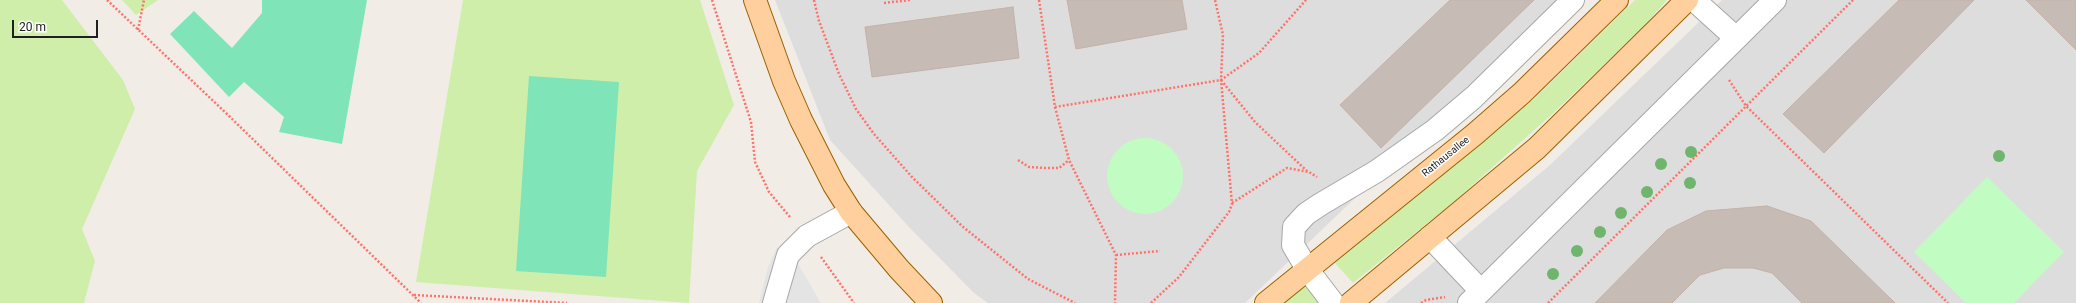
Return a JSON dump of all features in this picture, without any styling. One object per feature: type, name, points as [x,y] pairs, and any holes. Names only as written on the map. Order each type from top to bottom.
[{"type":"main road","points":[[755,0],[784,81],[801,120],[834,184],[851,212],[899,269],[931,303]]},
{"type":"main road","name":"Rathausallee","points":[[1266,303],[1475,134],[1522,94],[1618,0]]},
{"type":"main road","points":[[1351,303],[1537,148],[1687,0]]},
{"type":"lane","points":[[1333,303],[1307,269],[1293,245],[1294,227],[1306,214],[1377,172],[1435,130],[1479,92],[1573,0]]},
{"type":"lane","points":[[1694,0],[1736,38]]},
{"type":"lane","points":[[1430,237],[1467,297],[1712,62],[1774,0]]},
{"type":"lane","points":[[774,303],[788,255],[807,236],[851,212]]},
{"type":"path","points":[[107,0],[421,303]]},
{"type":"path","points":[[138,30],[144,0]]},
{"type":"path","points":[[712,0],[751,122],[755,162],[769,192],[807,236],[854,303]]},
{"type":"path","points":[[814,0],[819,21],[839,74],[856,109],[874,134],[912,177],[962,226],[1028,279],[1075,303]]},
{"type":"path","points":[[884,3],[910,0]]},
{"type":"path","points":[[1039,0],[1055,107],[1069,160],[1116,255],[1115,303]]},
{"type":"path","points":[[1151,303],[1179,277],[1229,212],[1232,204],[1221,80],[1223,35],[1215,0]]},
{"type":"path","points":[[1055,107],[1221,80],[1259,53],[1306,0]]},
{"type":"path","points":[[1548,303],[1853,0]]},
{"type":"path","points":[[1712,62],[1735,86],[1746,106],[1948,303]]},
{"type":"path","points":[[1221,80],[1255,122],[1309,172],[1336,186],[1342,194]]},
{"type":"path","points":[[1018,160],[1030,167],[1059,168],[1069,160]]},
{"type":"path","points":[[1232,204],[1287,168],[1309,172]]},
{"type":"path","points":[[1116,255],[1160,251]]},
{"type":"path","points":[[413,295],[567,303]]},
{"type":"path","points":[[1422,303],[1426,300],[1441,296],[1467,297]]},
{"type":"shaded area","points":[[775,0],[1563,0],[1245,303],[988,303],[974,293],[908,226],[830,140]]},
{"type":"shaded area","points":[[1722,0],[2076,0],[2076,303],[1385,303],[1550,165]]},
{"type":"shaded area","points":[[777,247],[798,264],[821,303],[759,303],[768,267]]},
{"type":"green space","points":[[0,0],[62,0],[123,80],[135,109],[82,229],[95,261],[84,303],[0,303]]},
{"type":"green space","points":[[122,0],[158,0],[136,15]]},
{"type":"green space","points":[[262,0],[367,0],[342,144],[279,132],[284,117],[244,82],[229,97],[170,34],[194,11],[232,48],[262,13]]},
{"type":"green space","points":[[463,0],[700,0],[734,105],[697,171],[689,303],[416,282]]},
{"type":"green space","points":[[1635,0],[1667,0],[1641,29],[1549,117],[1450,205],[1353,283],[1334,262],[1534,99]]},
{"type":"green space","points":[[529,76],[619,82],[606,277],[516,271]]},
{"type":"green space","points":[[1145,138],[1160,141],[1172,149],[1180,161],[1183,176],[1180,191],[1172,203],[1160,211],[1145,214],[1130,211],[1118,203],[1110,191],[1107,176],[1110,161],[1118,149],[1130,141]]},
{"type":"green space","points":[[1987,177],[2064,252],[2014,303],[1966,303],[1914,252]]},
{"type":"green space","points":[[1306,286],[1321,303],[1283,303]]},
{"type":"building","points":[[1067,0],[1182,0],[1187,29],[1076,49]]},
{"type":"building","points":[[1450,0],[1534,0],[1381,148],[1340,105]]},
{"type":"building","points":[[1899,0],[1974,0],[1824,153],[1783,114]]},
{"type":"building","points":[[2026,0],[2076,0],[2076,50]]},
{"type":"building","points":[[1013,7],[1019,58],[872,77],[865,27]]},
{"type":"building","points":[[1767,206],[1811,221],[1895,303],[1802,303],[1772,273],[1753,268],[1724,268],[1700,275],[1672,303],[1595,303],[1667,230],[1706,211]]}]
